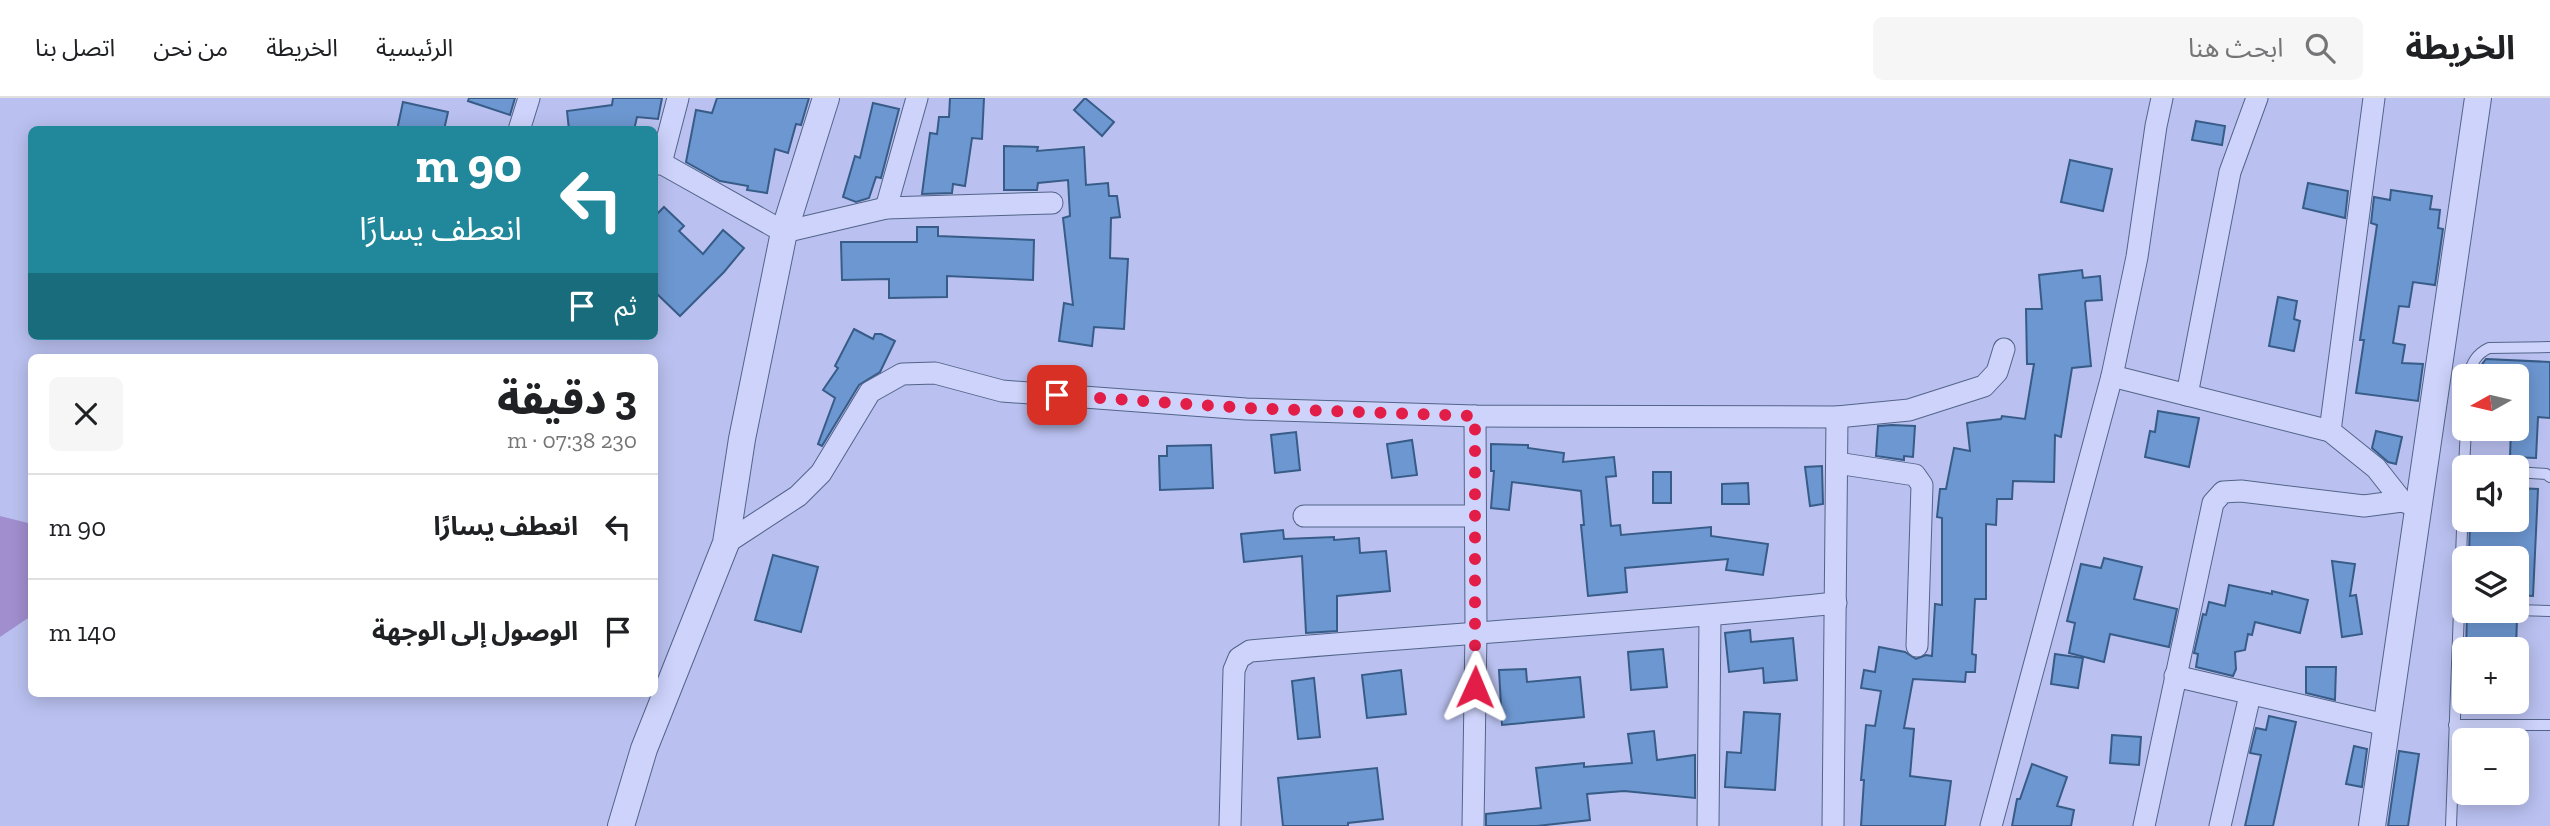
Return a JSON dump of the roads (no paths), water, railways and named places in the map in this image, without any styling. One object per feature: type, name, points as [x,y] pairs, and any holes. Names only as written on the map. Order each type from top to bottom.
[{"type":"street","points":[[520,126],[529,98]]},
{"type":"street","points":[[677,98],[658,164],[783,232],[886,208],[1052,203]]},
{"type":"street","points":[[621,826],[644,749],[726,543],[741,439],[783,232],[826,98]]},
{"type":"street","points":[[886,208],[917,98]]},
{"type":"street","points":[[1991,826],[2112,376],[2137,257],[2162,98]]},
{"type":"street","points":[[2187,395],[2230,172],[2257,98]]},
{"type":"street","points":[[2330,431],[2374,98]]},
{"type":"street","points":[[2372,826],[2410,504],[2478,98]]},
{"type":"street","points":[[726,543],[798,496],[821,473],[870,392],[902,374],[935,373],[1002,391],[1246,408],[1475,416],[1837,417],[1909,410],[1984,386],[1997,372],[2004,349]]},
{"type":"street","points":[[2112,376],[2330,431],[2376,468],[2410,504]]},
{"type":"street","points":[[1473,826],[1475,416]]},
{"type":"street","points":[[1833,826],[1837,417]]},
{"type":"street","points":[[1837,463],[1915,475],[1922,485],[1917,646]]},
{"type":"street","points":[[2144,826],[2213,503],[2223,492],[2241,491],[2364,506],[2410,504]]},
{"type":"street","points":[[1304,516],[1475,516]]},
{"type":"street","points":[[1230,826],[1234,670],[1239,658],[1250,651],[1476,631],[1710,616],[1836,603]]},
{"type":"street","points":[[1707,826],[1710,616]]},
{"type":"street","points":[[2175,676],[2386,725]]},
{"type":"street","points":[[2220,826],[2250,695]]},
{"type":"lane","points":[[2472,364],[2480,352],[2489,348],[2550,347]]},
{"type":"lane","points":[[2529,473],[2546,474],[2550,477]]},
{"type":"lane","points":[[2529,610],[2550,611]]},
{"type":"lane","points":[[2451,826],[2460,623]]},
{"type":"lane","points":[[2455,725],[2550,725]]}]
